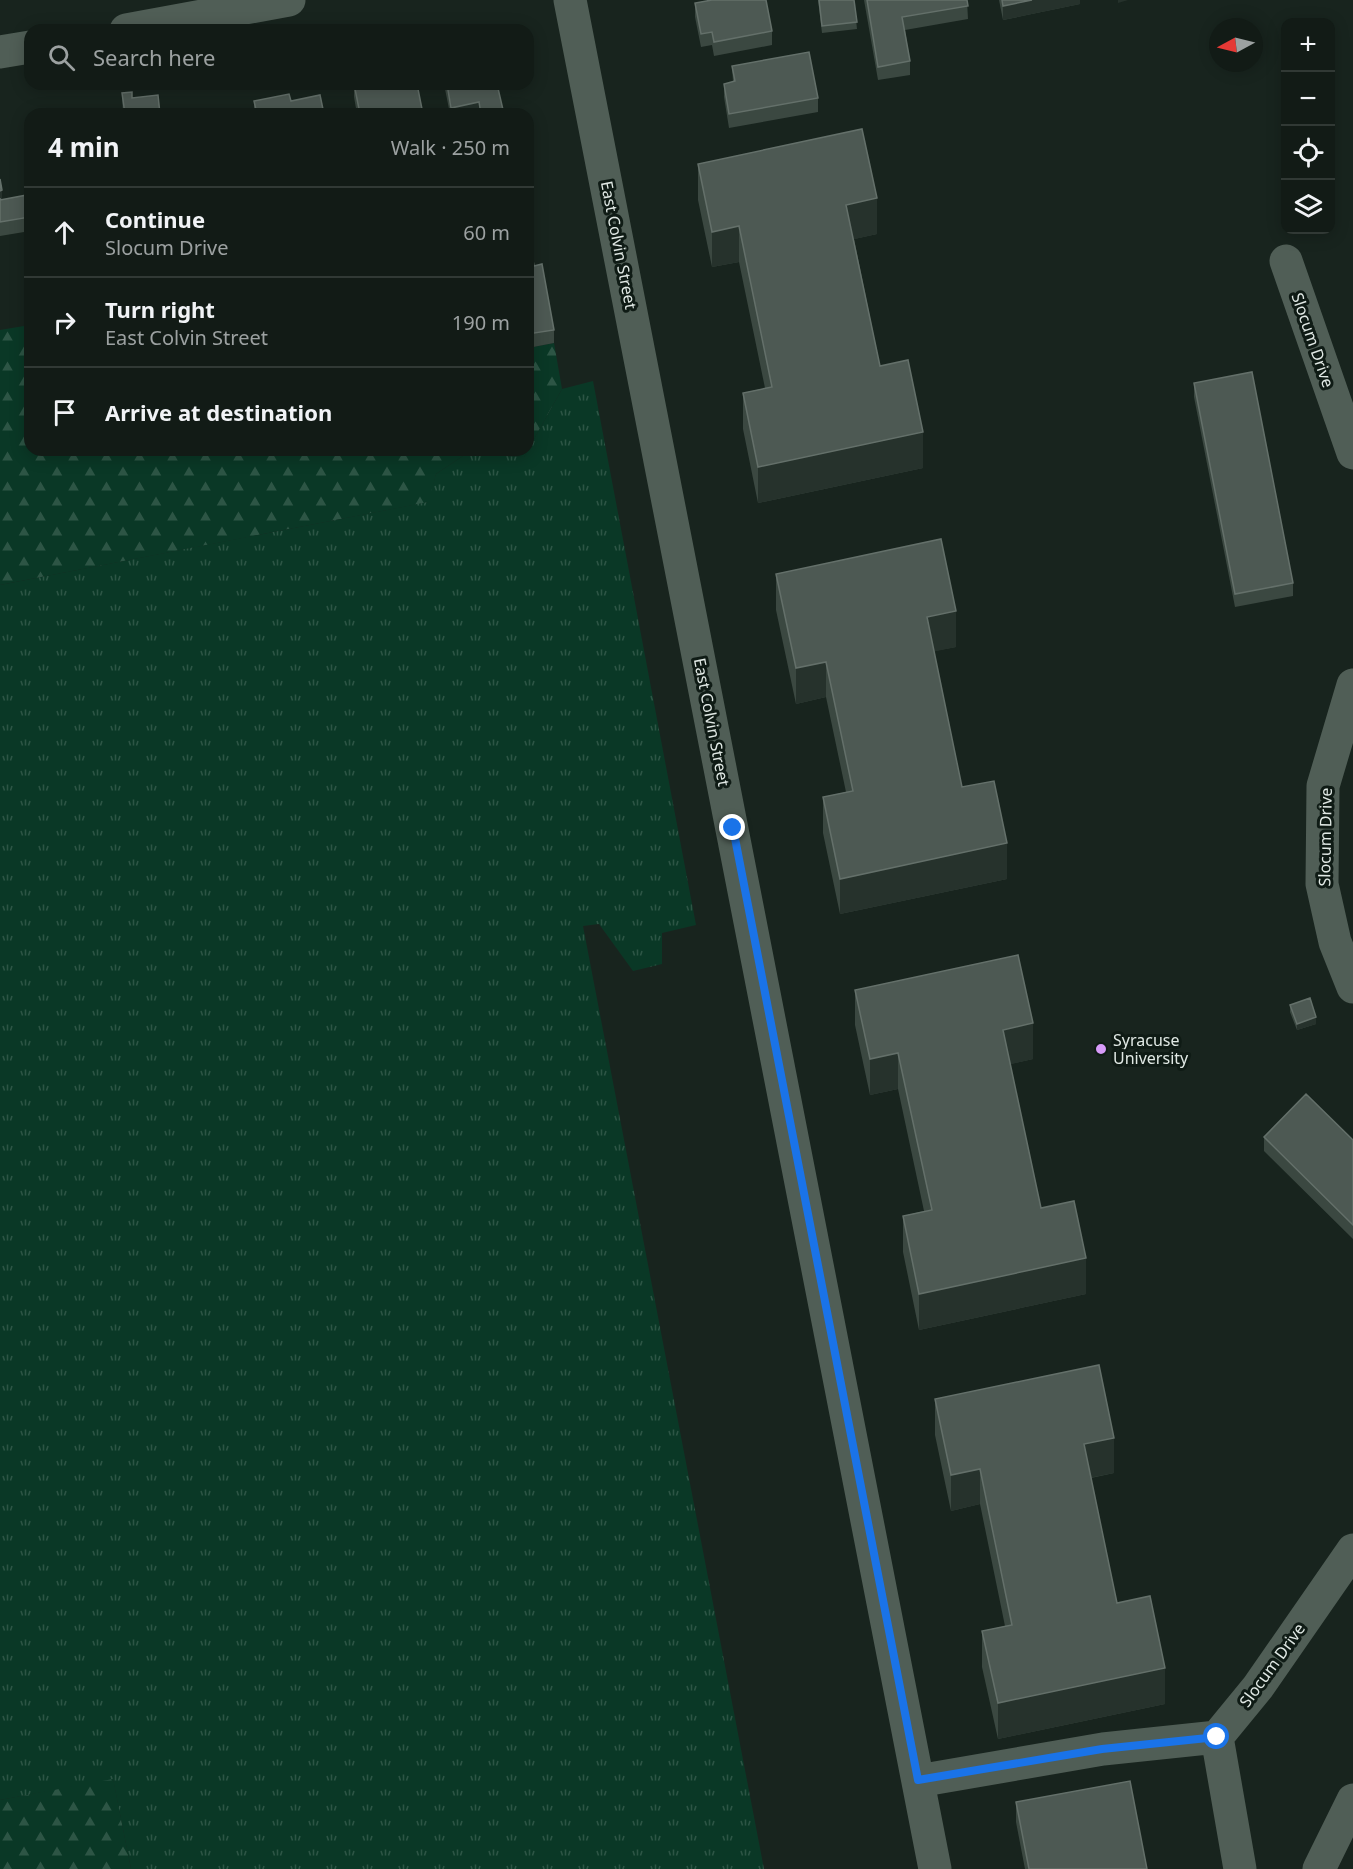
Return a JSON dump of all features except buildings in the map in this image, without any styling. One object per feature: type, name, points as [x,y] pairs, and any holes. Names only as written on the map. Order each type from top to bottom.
[{"type":"street","points":[[159,24],[289,0]]},
{"type":"street","name":"East Colvin Street","points":[[570,0],[935,1869]]},
{"type":"street","points":[[0,52],[24,48]]},
{"type":"street","name":"Slocum Drive","points":[[1286,261],[1353,453]]},
{"type":"street","name":"Slocum Drive","points":[[1353,686],[1323,786],[1322,884],[1335,942],[1353,987]]},
{"type":"street","name":"Slocum Drive","points":[[1217,1737],[1258,1687],[1353,1550]]},
{"type":"street","points":[[918,1780],[1102,1749],[1217,1737],[1240,1869]]},
{"type":"street","points":[[1319,1869],[1353,1800]]},
{"type":"green space","points":[[24,326],[24,456],[463,456],[436,474],[429,502],[0,585],[0,330]]},
{"type":"green space","points":[[554,343],[562,389],[534,439],[534,347]]},
{"type":"green space","points":[[593,381],[696,925],[662,933],[662,964],[633,971],[599,924],[583,926],[764,1869],[131,1869],[113,1779],[0,1800],[0,585],[428,502],[436,474],[463,456],[534,456],[534,439],[562,389]]},
{"type":"green space","points":[[113,1778],[131,1869],[0,1869],[0,1800]]},
{"type":"place","name":"Syracuse University","points":[[1101,1049]]},
{"type":"route","points":[[733,828],[918,1780],[1143,1743],[1217,1737]]}]
